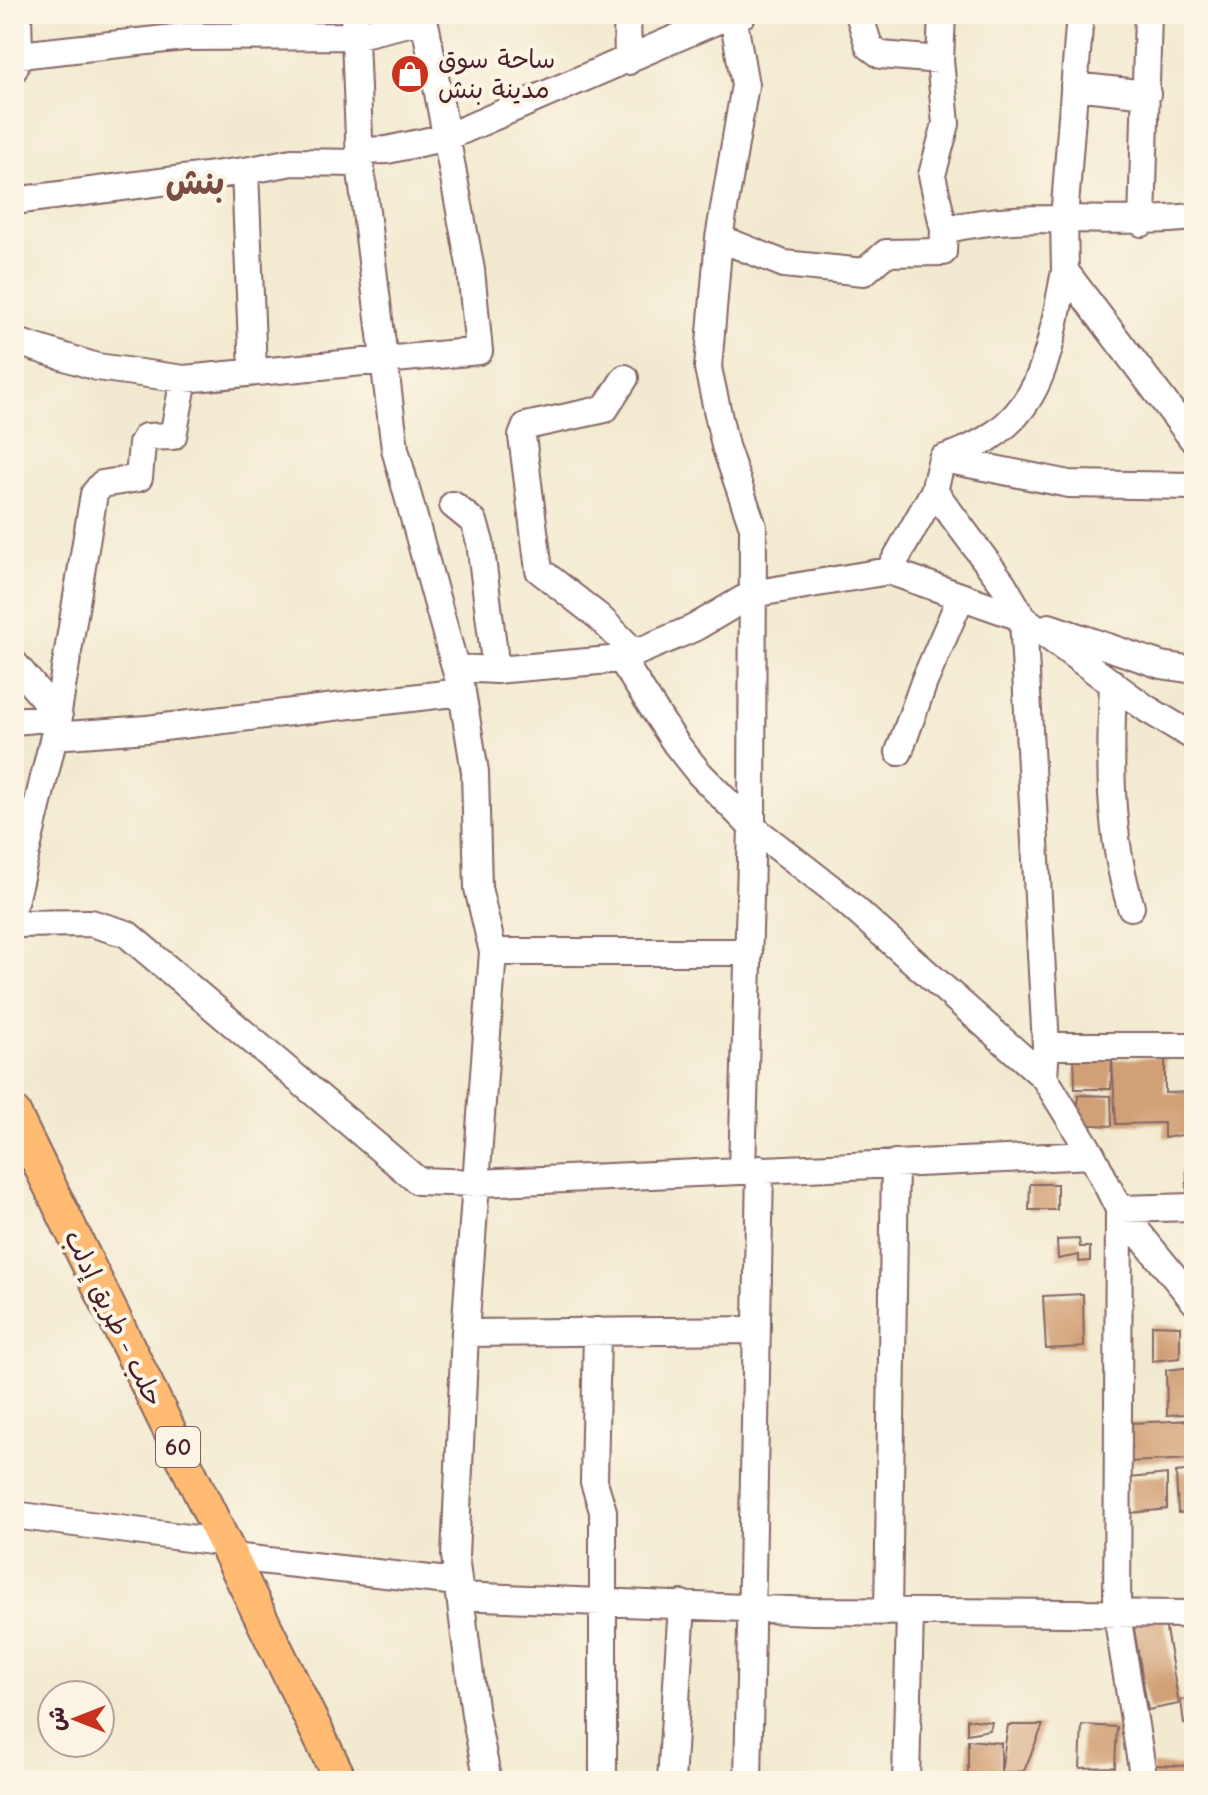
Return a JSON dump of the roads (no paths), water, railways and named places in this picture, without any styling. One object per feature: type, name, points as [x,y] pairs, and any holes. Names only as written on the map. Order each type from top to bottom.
[{"type":"main road","name":"حلب - طريق إدلب","points":[[14,1113],[220,1546],[238,1608],[317,1781]]},
{"type":"main road","name":"حلب - طريق إدلب","points":[[14,1155],[341,1781]]},
{"type":"street","points":[[14,341],[97,367],[184,379],[253,370],[329,367],[479,351],[471,270],[426,28],[413,22],[184,37],[17,62],[18,14]]},
{"type":"street","points":[[627,14],[628,61]]},
{"type":"street","points":[[859,14],[869,46],[881,55],[940,60]]},
{"type":"street","points":[[719,238],[784,264],[864,272],[886,253],[940,253],[945,249],[932,175],[946,124],[940,60],[942,14]]},
{"type":"street","points":[[942,459],[966,451],[989,437],[1026,404],[1047,362],[1065,271],[1064,219],[1080,14]]},
{"type":"street","points":[[1142,223],[1148,14]]},
{"type":"street","points":[[14,201],[292,162],[360,157],[447,137],[738,15],[745,85],[719,238],[708,368],[725,446],[753,527],[749,952],[756,1330],[748,1781]]},
{"type":"street","points":[[354,25],[360,157],[395,449],[459,680],[475,772],[478,888],[493,952],[465,1333],[458,1589],[488,1781]]},
{"type":"street","points":[[1074,86],[1147,94]]},
{"type":"street","points":[[245,171],[253,370]]},
{"type":"street","points":[[944,230],[995,219],[1142,223],[1194,217]]},
{"type":"street","points":[[1065,271],[1194,441]]},
{"type":"street","points":[[625,378],[605,409],[542,420],[526,426],[522,436],[539,570],[599,617],[628,656],[683,754],[752,827],[832,889],[1044,1077],[1092,1155],[1119,1209],[1194,1301]]},
{"type":"street","points":[[14,902],[57,726],[94,494],[102,484],[139,478],[142,444],[146,437],[173,436],[184,379]]},
{"type":"street","points":[[942,459],[1069,484],[1194,486]]},
{"type":"street","points":[[889,571],[934,491],[942,459]]},
{"type":"street","points":[[934,491],[1003,584],[1023,618],[1147,709],[1194,737]]},
{"type":"street","points":[[453,505],[474,522],[480,542],[496,670]]},
{"type":"street","points":[[14,721],[57,726],[147,729],[459,680],[496,670],[628,656],[694,628],[752,594],[889,571],[1161,665],[1194,670]]},
{"type":"street","points":[[899,752],[924,682],[961,597]]},
{"type":"street","points":[[1023,618],[1046,1046],[1044,1077]]},
{"type":"street","points":[[14,663],[57,726]]},
{"type":"street","points":[[1147,709],[1161,665]]},
{"type":"street","points":[[1113,683],[1112,808],[1119,868],[1131,907]]},
{"type":"street","points":[[14,924],[91,923],[127,934],[418,1181],[478,1183],[1092,1155]]},
{"type":"street","points":[[493,952],[749,952]]},
{"type":"street","points":[[1046,1046],[1194,1046]]},
{"type":"street","points":[[895,1163],[899,1612],[906,1781]]},
{"type":"street","points":[[1119,1209],[1194,1207]]},
{"type":"street","points":[[1119,1209],[1117,1615],[1144,1781]]},
{"type":"street","points":[[465,1333],[756,1330]]},
{"type":"street","points":[[597,1331],[594,1482],[603,1511],[603,1781]]},
{"type":"street","points":[[14,1515],[220,1546],[458,1589],[603,1601],[750,1608],[1194,1614]]},
{"type":"street","points":[[671,1781],[682,1604]]},
{"type":"place","name":"ساحة سوق مدينة بنش","points":[[410,74]]},
{"type":"district","name":"بنش","points":[[195,182]]}]
